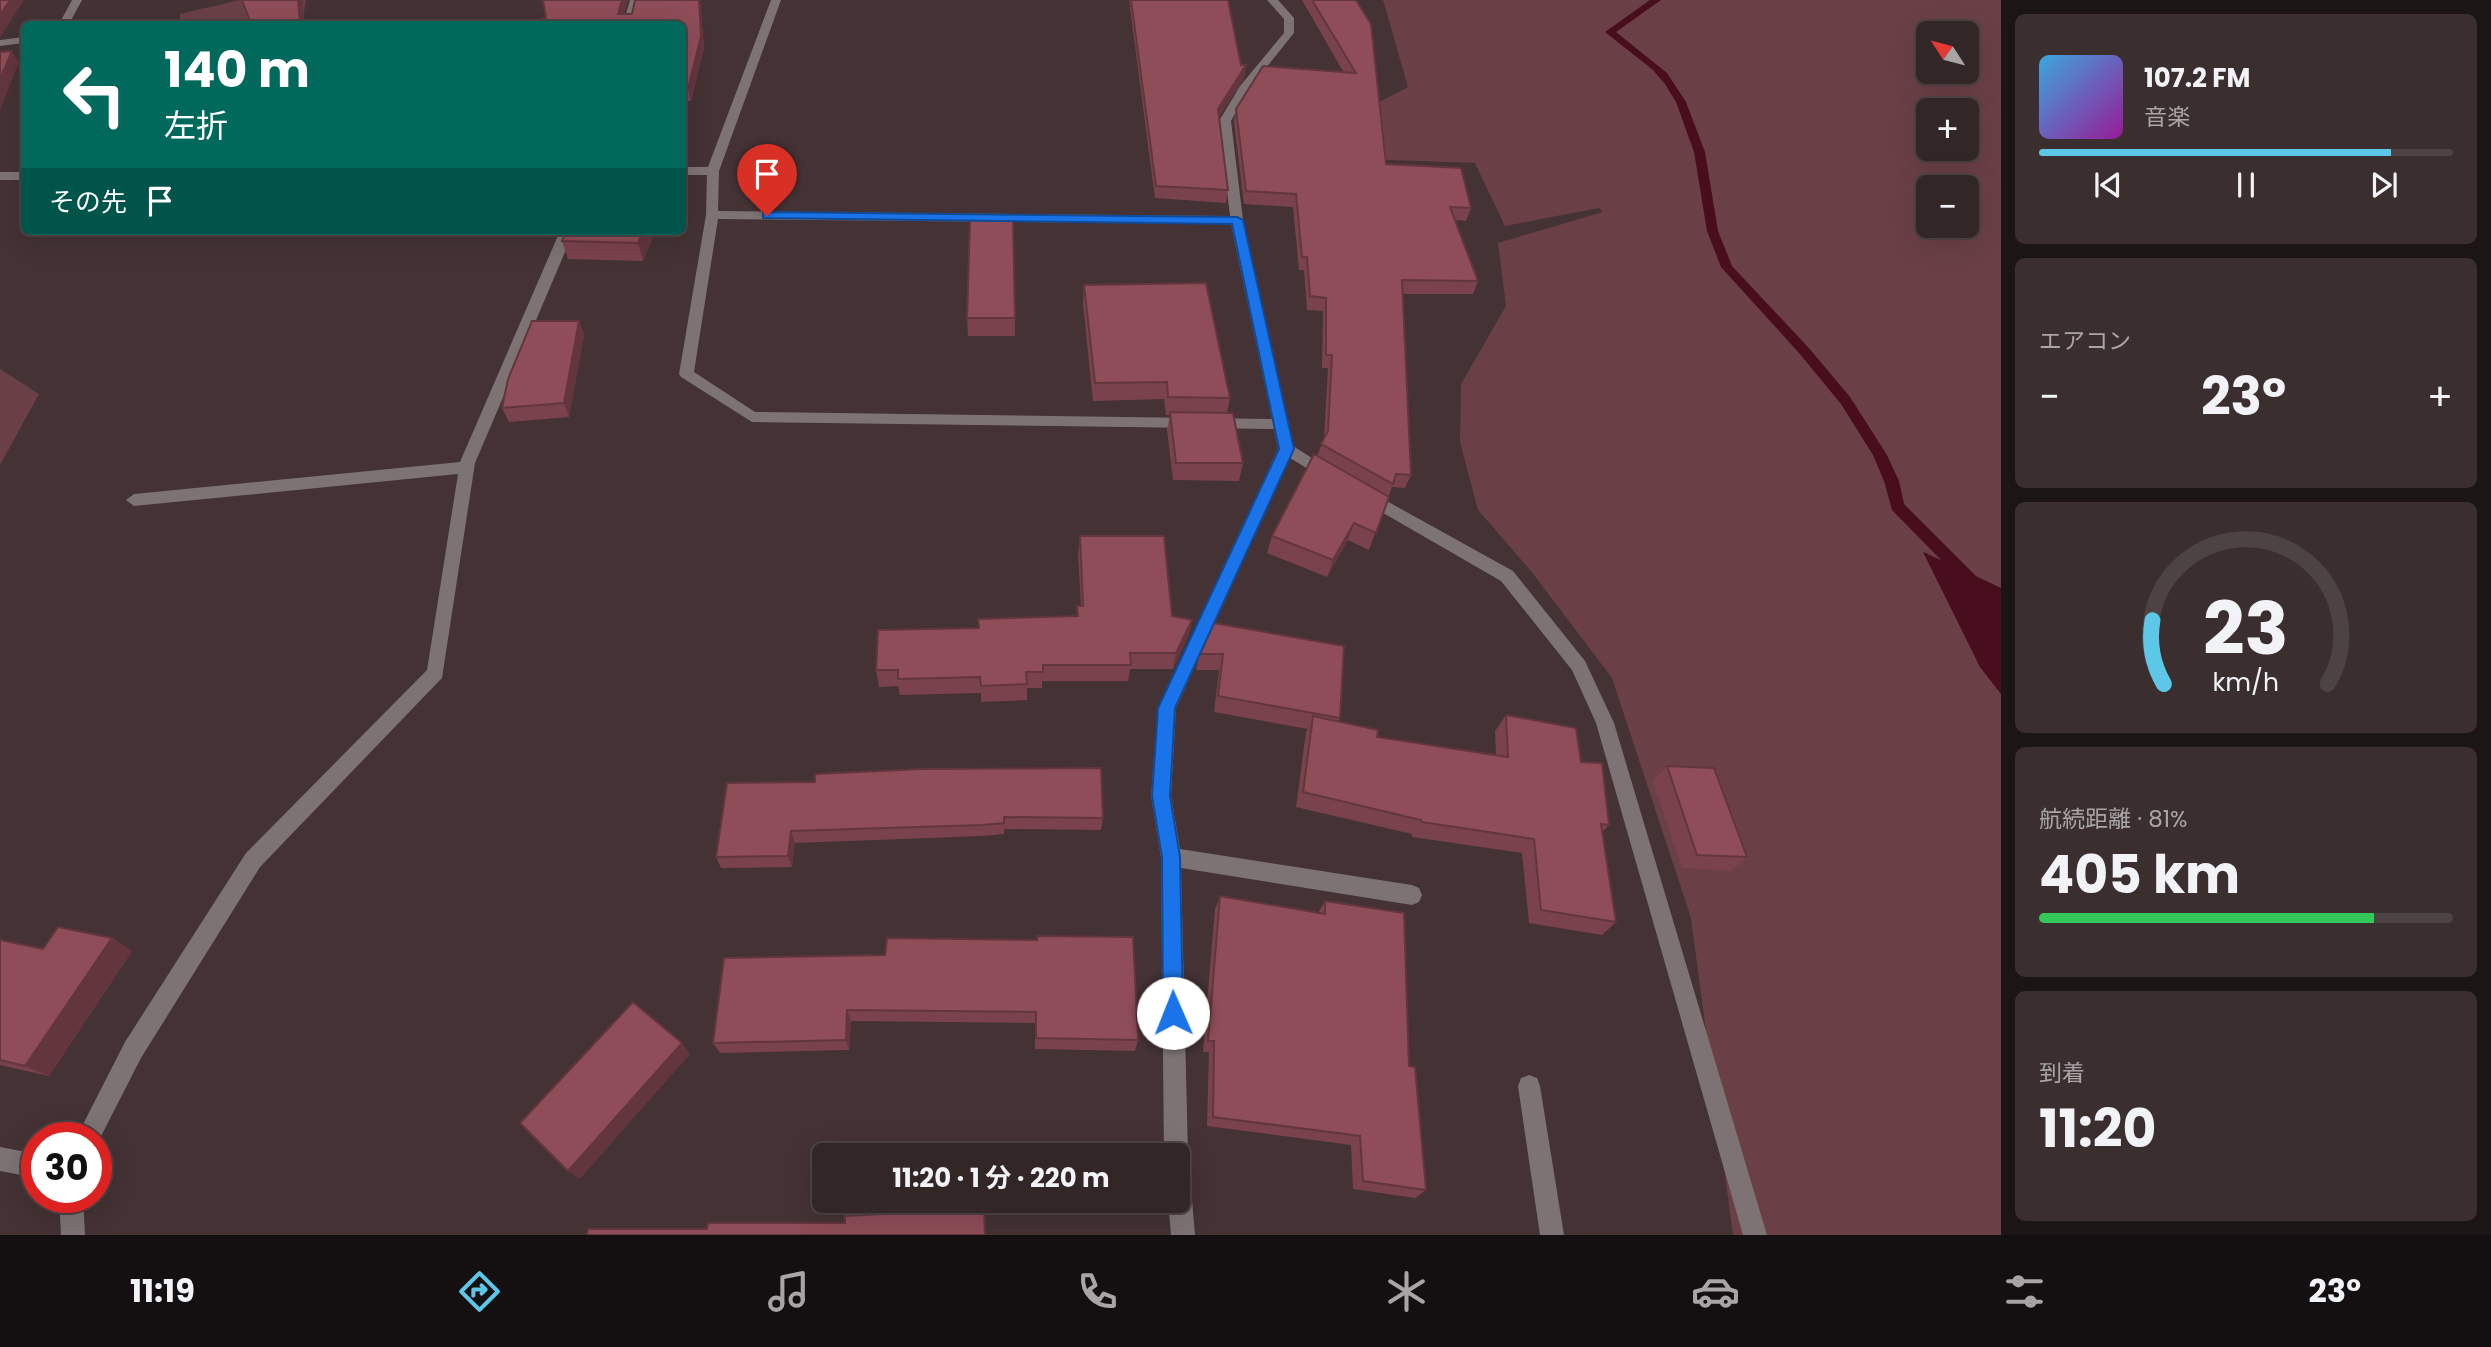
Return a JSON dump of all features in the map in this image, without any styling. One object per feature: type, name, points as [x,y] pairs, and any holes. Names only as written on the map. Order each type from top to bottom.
[{"type":"street","points":[[66,21],[77,0]]},
{"type":"street","points":[[629,21],[635,0]]},
{"type":"street","points":[[776,0],[713,171],[712,215],[686,374],[752,416],[1281,424]]},
{"type":"street","points":[[1176,1143],[1171,857],[1161,796],[1167,708],[1286,449],[1237,220],[1225,121],[1244,88],[1289,33],[1289,18],[1272,0]]},
{"type":"street","points":[[0,43],[21,40]]},
{"type":"street","points":[[686,171],[713,171]]},
{"type":"street","points":[[0,176],[21,176]]},
{"type":"street","points":[[712,215],[1237,220]]},
{"type":"street","points":[[96,1122],[133,1051],[253,860],[436,673],[466,467],[565,235]]},
{"type":"street","points":[[1286,449],[1507,576],[1578,666],[1605,723],[1755,1235]]},
{"type":"street","points":[[134,500],[466,467]]},
{"type":"street","points":[[1171,857],[1412,895]]},
{"type":"street","points":[[1529,1086],[1552,1235]]},
{"type":"street","points":[[0,1159],[21,1163]]},
{"type":"street","points":[[72,1213],[73,1235]]},
{"type":"street","points":[[1181,1213],[1183,1235]]},
{"type":"shaded area","points":[[240,0],[306,0],[302,21],[180,21],[180,14]]},
{"type":"shaded area","points":[[1383,0],[2001,0],[2001,588],[1924,552],[1980,667],[2001,694],[2001,1235],[1733,1235],[1691,918],[1612,678],[1531,571],[1478,510],[1460,442],[1461,384],[1506,306],[1498,243],[1603,212],[1599,208],[1505,226],[1475,163],[1334,158],[1345,120],[1408,87]]},
{"type":"shaded area","points":[[0,369],[39,394],[0,465]]},
{"type":"shaded area","points":[[1923,552],[2001,588],[2001,694],[1980,667]]},
{"type":"building","points":[[0,0],[10,0],[0,15]]},
{"type":"building","points":[[242,0],[298,0],[300,21],[250,21]]},
{"type":"building","points":[[543,0],[622,0],[618,14],[632,14],[635,0],[699,0],[701,36],[688,89],[686,21],[542,21],[542,18],[546,18]]},
{"type":"building","points":[[1131,0],[1228,0],[1241,65],[1246,65],[1218,109],[1228,190],[1156,186]]},
{"type":"building","points":[[1312,0],[1356,0],[1371,24],[1386,164],[1461,168],[1471,208],[1450,207],[1478,281],[1402,280],[1411,475],[1396,474],[1393,484],[1321,444],[1328,431],[1332,355],[1326,355],[1326,298],[1310,296],[1307,257],[1302,257],[1296,194],[1246,191],[1236,109],[1263,66],[1356,73]]},
{"type":"building","points":[[12,51],[0,79],[0,52]]},
{"type":"building","points":[[1013,219],[1015,318],[967,318],[970,220]]},
{"type":"building","points":[[564,235],[641,235],[638,243],[562,241]]},
{"type":"building","points":[[1206,283],[1230,398],[1168,397],[1167,382],[1095,383],[1084,285]]},
{"type":"building","points":[[532,321],[579,321],[564,403],[502,408],[508,379]]},
{"type":"building","points":[[1170,412],[1233,413],[1243,463],[1176,463]]},
{"type":"building","points":[[1314,454],[1389,497],[1376,533],[1354,523],[1333,560],[1272,536]]},
{"type":"building","points":[[1080,536],[1164,536],[1172,616],[1192,620],[1176,653],[1130,653],[1131,665],[1043,665],[1043,672],[1026,672],[1027,684],[981,686],[980,677],[898,679],[898,670],[876,670],[878,630],[979,628],[978,619],[1078,616],[1077,606],[1083,606]]},
{"type":"building","points":[[1214,623],[1344,646],[1340,718],[1218,696],[1223,654],[1200,654]]},
{"type":"building","points":[[1506,715],[1576,728],[1581,762],[1602,763],[1609,825],[1601,824],[1616,922],[1541,910],[1534,839],[1422,822],[1303,792],[1313,716],[1378,730],[1377,737],[1508,757]]},
{"type":"building","points":[[1667,766],[1714,768],[1747,857],[1697,855]]},
{"type":"building","points":[[1101,768],[1103,818],[1004,817],[1004,823],[982,825],[791,831],[788,856],[716,857],[727,783],[815,782],[815,774],[922,769]]},
{"type":"building","points":[[1220,896],[1325,914],[1325,901],[1404,913],[1409,1066],[1415,1067],[1426,1190],[1363,1181],[1360,1136],[1213,1117],[1214,1041],[1208,1041]]},
{"type":"building","points":[[58,927],[112,938],[25,1066],[0,1060],[0,940],[43,949]]},
{"type":"building","points":[[1037,936],[1133,937],[1138,1040],[1036,1038],[1036,1012],[847,1010],[846,1040],[713,1043],[724,958],[885,955],[887,938],[1037,940]]},
{"type":"building","points":[[633,1002],[682,1043],[568,1171],[520,1123]]},
{"type":"building","points":[[984,1213],[985,1235],[587,1235],[588,1229],[707,1229],[708,1223],[845,1223],[845,1216]]},
{"type":"waterway","points":[[1656,0],[1610,32],[1657,68],[1681,102],[1693,129],[1703,167],[1709,215],[1723,261],[1737,280],[1825,374],[1845,401],[1880,455],[1892,481],[1897,506],[2001,611]]},
{"type":"route","points":[[767,216],[1237,220],[1286,449],[1167,708],[1161,796],[1171,857],[1173,1013]]}]
